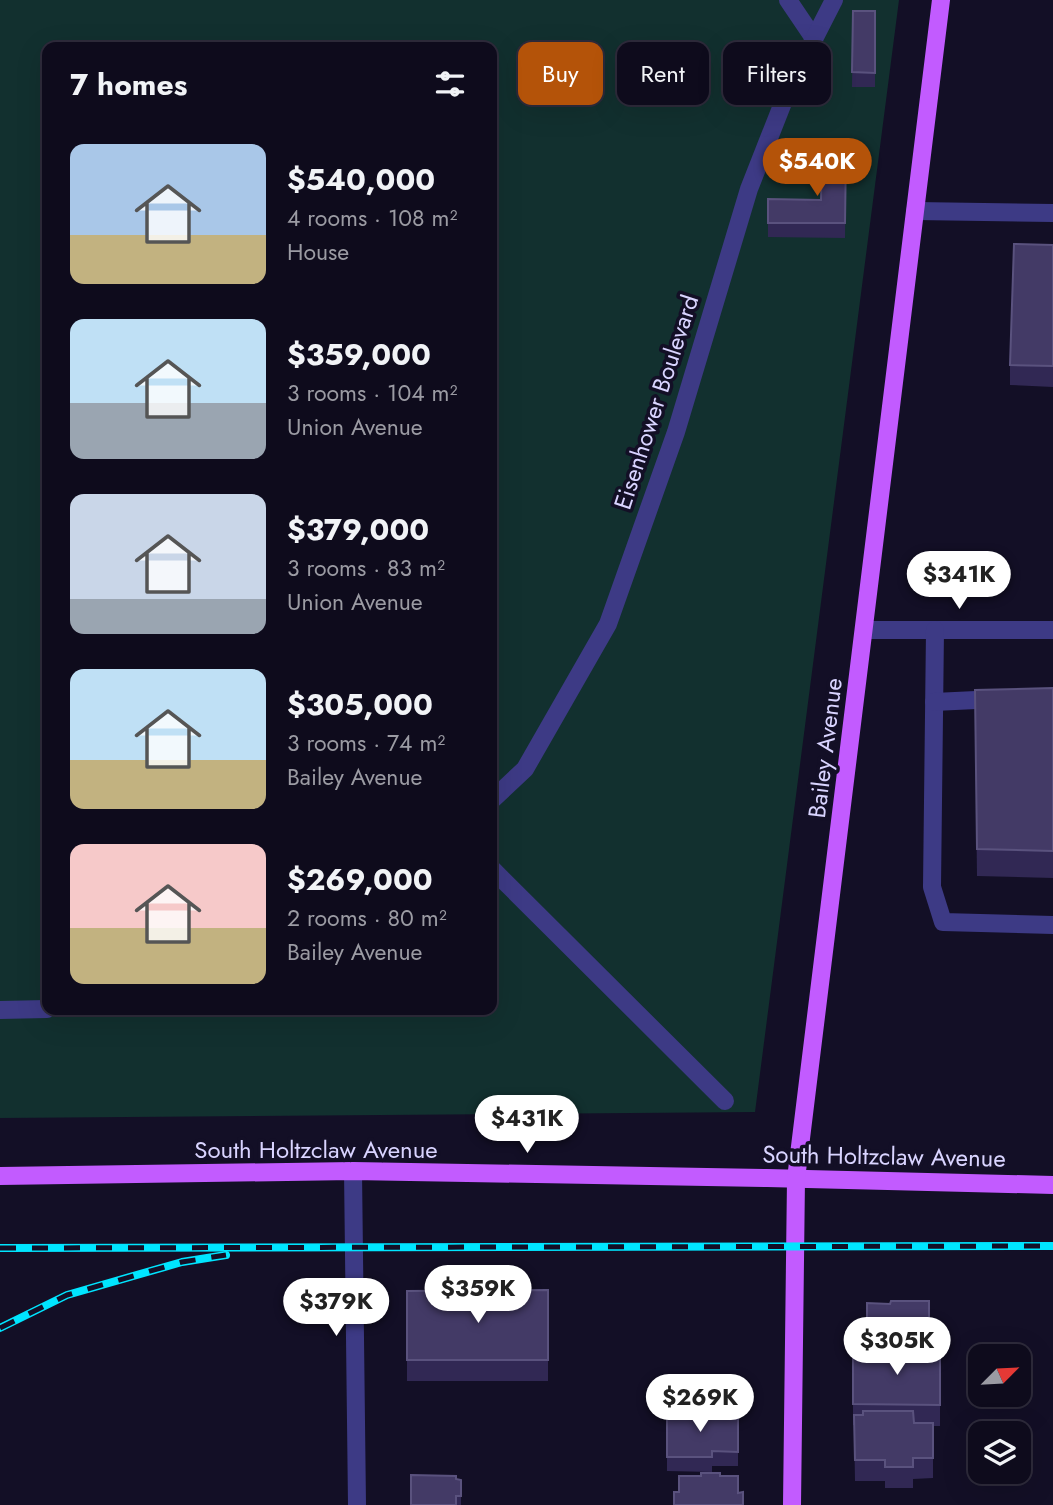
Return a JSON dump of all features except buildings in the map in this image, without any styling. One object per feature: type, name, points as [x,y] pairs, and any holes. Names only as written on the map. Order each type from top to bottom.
[{"type":"main road","name":"Bailey Avenue","points":[[792,1505],[796,1179],[941,0]]},
{"type":"main road","name":"South Holtzclaw Avenue","points":[[0,1176],[353,1171],[1053,1185]]},
{"type":"street","points":[[788,0],[813,37]]},
{"type":"street","name":"Eisenhower Boulevard","points":[[497,795],[525,769],[608,624],[676,432],[749,190],[788,90],[834,0]]},
{"type":"street","points":[[915,211],[1053,213]]},
{"type":"street","points":[[864,630],[1053,630]]},
{"type":"street","points":[[935,630],[932,887],[943,922],[1053,925]]},
{"type":"street","points":[[934,702],[1013,698]]},
{"type":"street","points":[[497,874],[725,1101]]},
{"type":"street","points":[[0,1010],[42,1009]]},
{"type":"street","points":[[353,1171],[357,1505]]},
{"type":"green space","points":[[0,0],[899,0],[755,1112],[0,1118]]},
{"type":"railway","points":[[0,1248],[1053,1246]]},
{"type":"railway","points":[[0,1328],[67,1295],[182,1262],[226,1255]]}]
